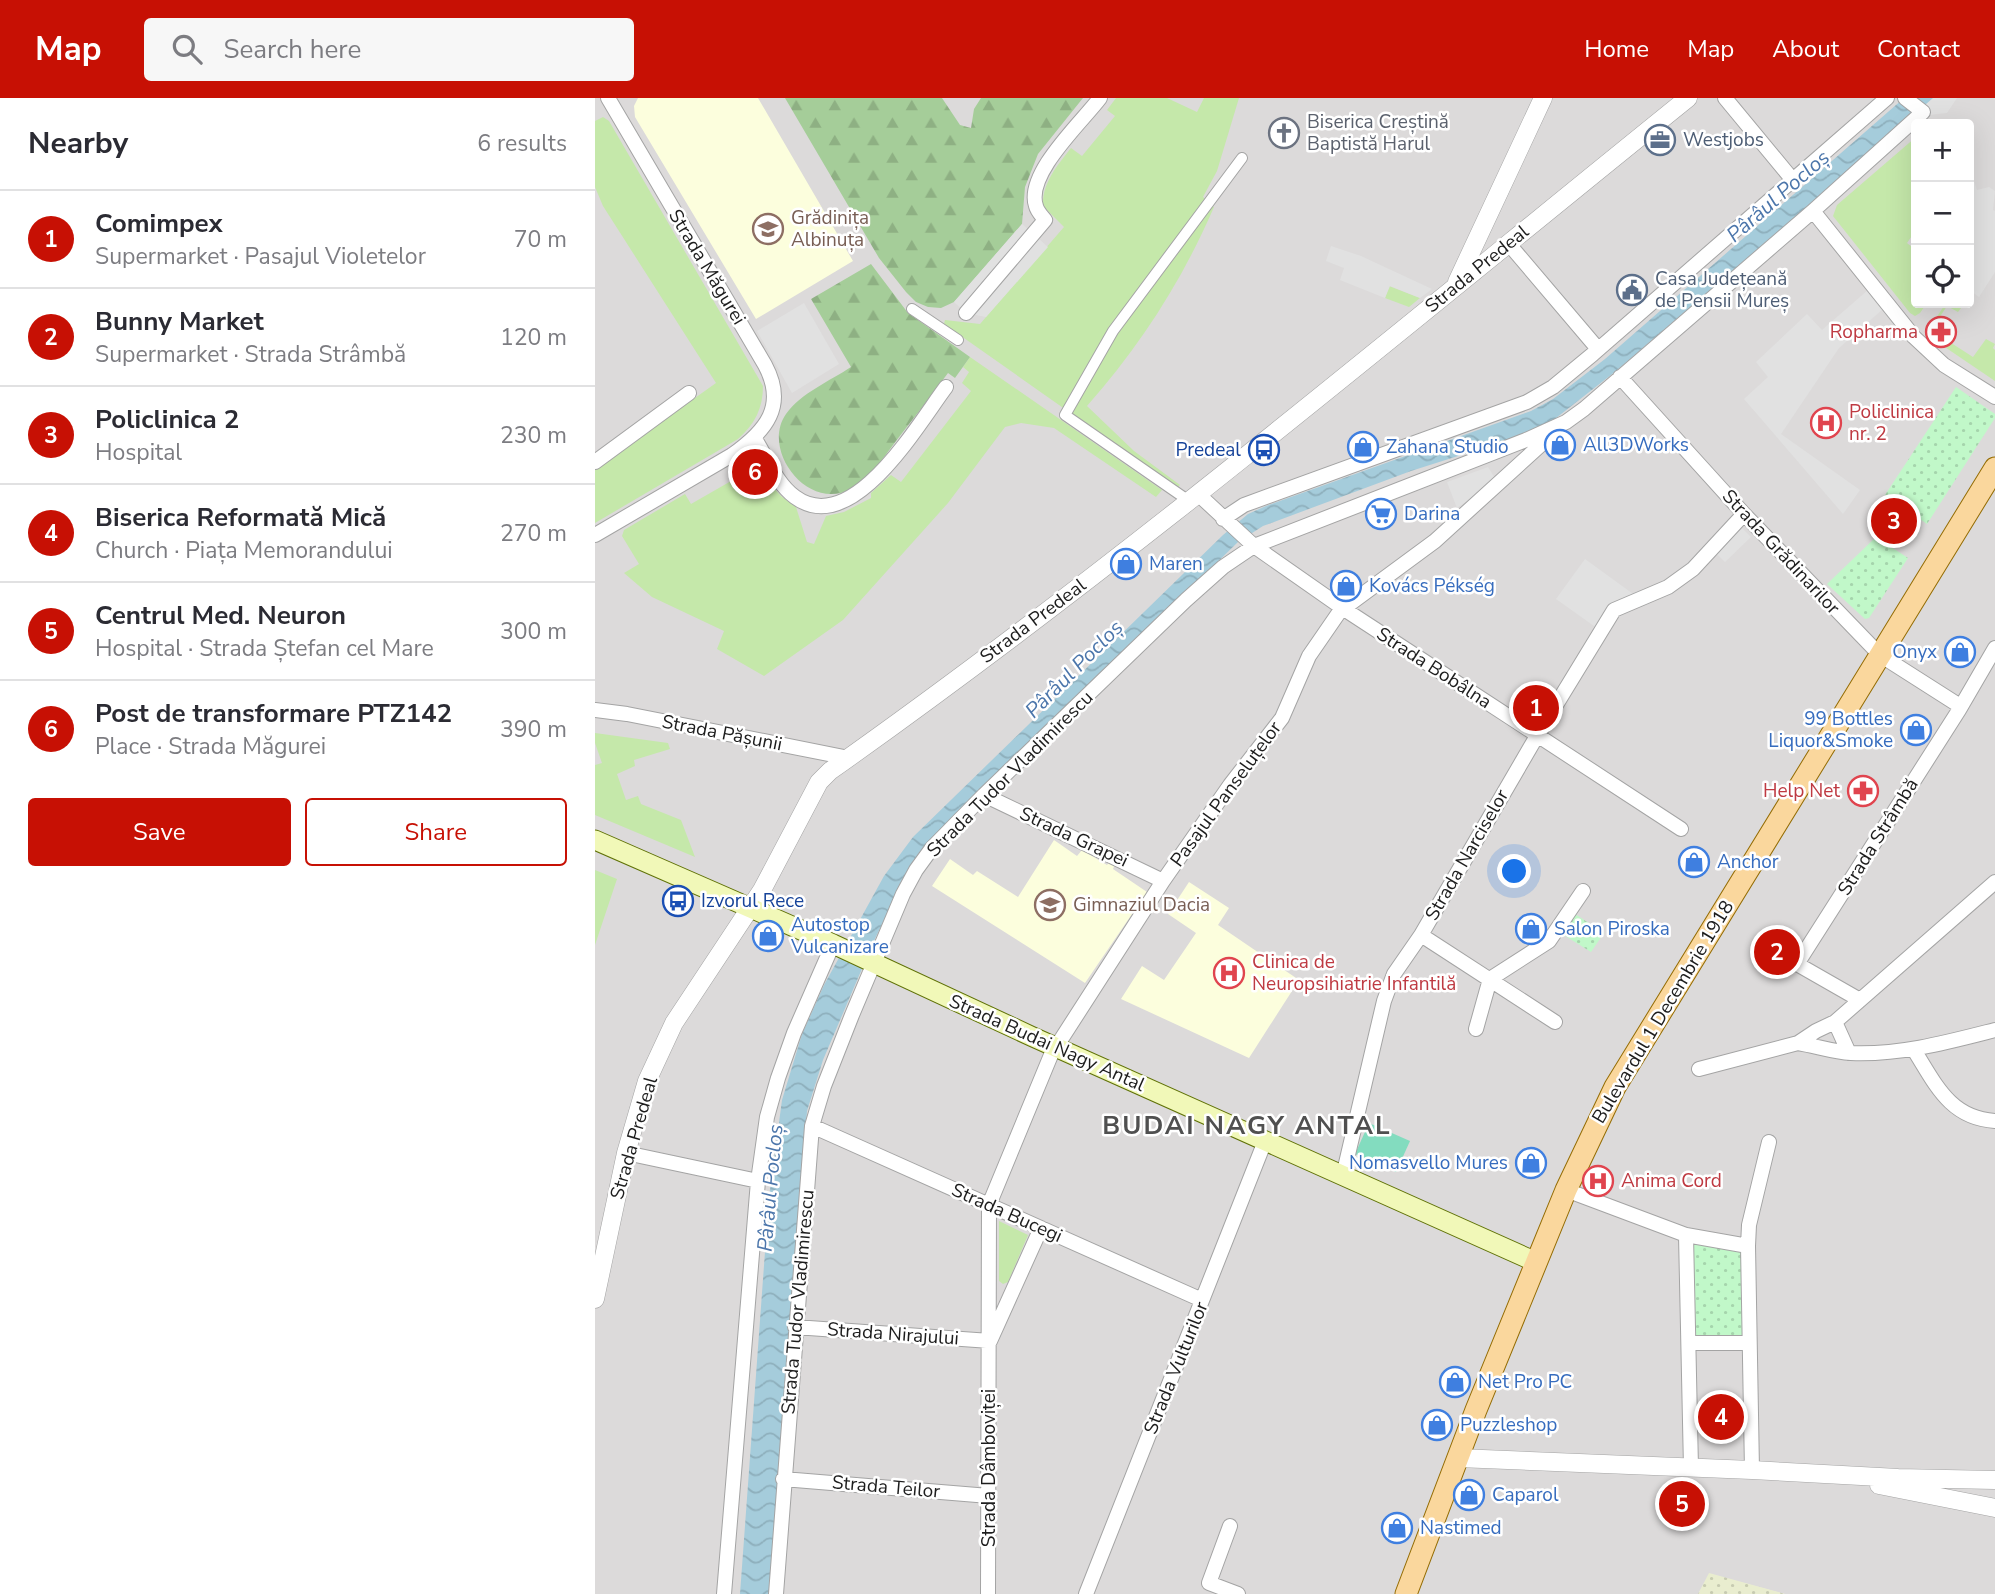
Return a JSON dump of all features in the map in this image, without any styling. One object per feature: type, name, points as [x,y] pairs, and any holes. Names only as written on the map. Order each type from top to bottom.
[{"type":"main road","name":"Bulevardul 1 Decembrie 1918","points":[[1406,1594],[1536,1262],[1590,1135],[1615,1087],[1995,468]]},
{"type":"main road","name":"Strada Budai Nagy Antal","points":[[595,840],[837,946],[1055,1047],[1536,1262]]},
{"type":"street","name":"Strada Măgurei","points":[[595,535],[732,456],[755,439],[768,421],[774,403],[774,382],[608,98]]},
{"type":"street","points":[[966,313],[1045,220],[1036,206],[1035,190],[1041,175],[1061,144],[1100,98]]},
{"type":"street","points":[[1454,288],[1543,98]]},
{"type":"street","name":"Strada Predeal","points":[[595,1299],[626,1153],[647,1081],[674,1023],[751,908],[819,782],[1048,612],[1688,98]]},
{"type":"street","points":[[1724,98],[1792,179]]},
{"type":"street","points":[[1223,519],[1244,505],[1527,402],[1553,387],[1887,98]]},
{"type":"street","name":"Strada Tudor Vladimirescu","points":[[1344,608],[1434,541],[1566,422],[1813,211],[1923,112],[1905,98]]},
{"type":"street","points":[[1193,497],[1065,415],[1113,331],[1242,158]]},
{"type":"street","points":[[1813,211],[1914,337],[1944,365],[1995,397]]},
{"type":"street","points":[[1486,219],[1598,349]]},
{"type":"street","points":[[912,309],[958,340]]},
{"type":"street","name":"Strada Grădinarilor","points":[[1620,377],[1744,514],[1880,656],[1960,706]]},
{"type":"street","points":[[755,439],[778,480],[794,496],[811,505],[841,503],[874,481],[946,387]]},
{"type":"street","points":[[595,462],[689,393]]},
{"type":"street","name":"Strada Tudor Vladimirescu","points":[[776,1594],[811,1126],[873,963],[916,870],[932,848],[984,795],[1186,600],[1252,543],[1526,440],[1566,422]]},
{"type":"street","name":"Strada Bobâlna","points":[[1193,497],[1252,543],[1344,608],[1681,829]]},
{"type":"street","name":"Strada Narciselor","points":[[1343,1176],[1384,1001],[1394,974],[1421,935],[1537,735],[1614,610],[1668,587],[1693,569],[1744,514]]},
{"type":"street","name":"Pasajul Panseluțelor","points":[[1055,1047],[1163,881],[1250,758],[1282,718],[1309,656],[1344,608]]},
{"type":"street","name":"Strada Strâmbă","points":[[1860,1000],[1797,964],[1995,648]]},
{"type":"street","name":"Strada Pășunii","points":[[595,710],[627,713],[849,758]]},
{"type":"street","name":"Strada Grapei","points":[[984,795],[1163,881]]},
{"type":"street","points":[[1699,1069],[1798,1043],[1835,1021],[1995,882]]},
{"type":"street","points":[[1476,1028],[1490,979],[1549,941],[1583,891]]},
{"type":"street","points":[[1421,935],[1555,1022]]},
{"type":"street","points":[[725,1594],[758,1181],[767,1117],[793,1033],[837,946]]},
{"type":"street","points":[[1835,1021],[1849,1053]]},
{"type":"street","points":[[1798,1043],[1849,1053],[1914,1050],[1995,1030]]},
{"type":"street","name":"Strada Dâmboviței","points":[[988,1594],[989,1205],[1055,1047]]},
{"type":"street","points":[[1914,1050],[1954,1107],[1972,1118],[1995,1121]]},
{"type":"street","name":"Strada Bucegi","points":[[811,1126],[1202,1300]]},
{"type":"street","name":"Strada Vulturilor","points":[[1086,1594],[1265,1141]]},
{"type":"street","points":[[1752,1469],[1748,1343],[1749,1225],[1769,1142]]},
{"type":"street","points":[[626,1153],[758,1181]]},
{"type":"street","points":[[1566,1190],[1686,1235],[1748,1246]]},
{"type":"street","name":"Strada Dâmboviței","points":[[990,1341],[1041,1228]]},
{"type":"street","points":[[1686,1235],[1691,1468]]},
{"type":"street","name":"Strada Nirajului","points":[[795,1327],[990,1341]]},
{"type":"street","points":[[1689,1343],[1748,1343]]},
{"type":"street","points":[[1458,1458],[1995,1480]]},
{"type":"street","points":[[1821,1473],[1995,1508]]},
{"type":"street","name":"Strada Teilor","points":[[783,1479],[989,1496]]},
{"type":"street","points":[[1230,1526],[1209,1583],[1238,1594]]},
{"type":"shaded area","points":[[595,98],[1995,98],[1995,1594],[1785,1594],[1710,1574],[1698,1594],[595,1594]]},
{"type":"shaded area","name":"Grădinița Albinuța","points":[[638,98],[758,98],[853,261],[756,319],[635,117],[634,106]]},
{"type":"shaded area","points":[[1909,98],[1957,98],[1947,113],[1930,115]]},
{"type":"shaded area","points":[[1974,181],[1977,190],[1989,187],[1995,191],[1995,272],[1979,297],[1974,294]]},
{"type":"shaded area","points":[[1022,224],[1048,247],[986,317],[966,313],[954,302]]},
{"type":"shaded area","points":[[1331,246],[1361,256],[1432,289],[1420,298],[1390,286],[1385,298],[1340,280],[1344,268],[1326,261]]},
{"type":"shaded area","points":[[1868,290],[1884,308],[1839,348],[1781,434],[1860,490],[1843,514],[1744,399],[1768,377],[1756,362],[1807,314],[1822,330]]},
{"type":"shaded area","points":[[804,303],[839,364],[792,393],[757,331]]},
{"type":"shaded area","points":[[1488,467],[1496,480],[1457,508],[1447,482]]},
{"type":"shaded area","points":[[1742,528],[1751,537],[1725,562],[1716,553]]},
{"type":"shaded area","points":[[1585,559],[1640,599],[1627,603],[1601,631],[1556,599]]},
{"type":"shaded area","name":"Gimnaziul Dacia","points":[[1054,840],[1077,856],[1082,850],[1107,865],[1110,861],[1115,864],[1113,869],[1147,892],[1085,983],[932,886],[950,859],[973,875],[977,871],[1018,897]]},
{"type":"shaded area","name":"Clinica de Neuropsihiatrie Infantilă","points":[[1189,882],[1229,908],[1218,925],[1299,980],[1249,1058],[1121,999],[1142,966],[1164,980],[1196,933],[1168,914]]},
{"type":"shaded area","points":[[1709,1573],[1785,1594],[1698,1594]]},
{"type":"green space","points":[[785,98],[942,98],[960,125],[971,128],[974,109],[981,98],[1083,98],[1038,154],[1025,187],[1022,224],[954,302],[941,308],[916,302],[879,258]]},
{"type":"green space","points":[[1116,98],[1167,98],[1197,112],[1204,98],[1239,98],[1217,171],[1203,197],[1214,207],[1202,234],[1174,287],[1142,336],[1087,406],[1134,451],[1180,485],[1177,488],[944,324],[945,320],[980,324],[1064,227],[1043,206],[1048,182],[1071,148],[1082,156],[1115,116],[1107,110]]},
{"type":"green space","points":[[603,117],[609,121],[763,386],[757,415],[738,439],[595,523],[595,469],[716,383],[603,206],[595,187],[595,121]]},
{"type":"green space","points":[[1911,141],[1911,237],[1907,243],[1911,246],[1911,308],[1924,308],[1920,313],[1915,316],[1910,313],[1833,216],[1837,205]]},
{"type":"green space","points":[[871,264],[908,313],[970,357],[955,378],[948,373],[865,478],[852,488],[836,494],[820,493],[793,475],[784,461],[779,445],[780,429],[786,414],[800,400],[851,367],[811,299]]},
{"type":"green space","points":[[1389,286],[1420,298],[1409,307],[1385,298]]},
{"type":"green space","points":[[1943,308],[1946,308],[1931,330],[1973,357],[1986,339],[1995,344],[1995,381],[1930,337],[1930,327]]},
{"type":"green space","points":[[970,357],[1162,490],[1156,497],[1054,428],[1021,423],[1005,427],[948,503],[843,620],[764,676],[717,649],[724,631],[652,597],[624,573],[639,564],[622,536],[624,530],[685,494],[691,504],[745,473],[753,485],[765,478],[781,496],[796,507],[807,542],[814,544],[826,516],[844,512],[871,498],[871,493],[891,475],[901,482],[971,391],[962,383],[969,372],[963,367]]},
{"type":"green space","points":[[1956,387],[1995,414],[1995,418],[1927,524],[1885,495]]},
{"type":"green space","points":[[1876,537],[1908,558],[1869,618],[1865,619],[1827,584]]},
{"type":"green space","points":[[595,733],[668,743],[670,749],[634,760],[635,766],[617,774],[626,800],[638,796],[641,804],[681,820],[695,857],[595,815],[595,765],[602,763],[595,743]]},
{"type":"green space","points":[[595,870],[617,879],[595,945]]},
{"type":"green space","points":[[1575,914],[1604,933],[1591,952],[1562,934]]},
{"type":"green space","points":[[1369,1123],[1410,1141],[1396,1172],[1355,1154]]},
{"type":"green space","points":[[999,1221],[1028,1235],[1008,1282],[1003,1284],[999,1281]]},
{"type":"green space","points":[[1690,1239],[1742,1248],[1744,1348],[1693,1350]]},
{"type":"water","name":"Pârâul Pocloș","points":[[1904,98],[1933,98],[1616,371],[1551,422],[1524,435],[1411,471],[1263,526],[1238,542],[934,838],[909,868],[873,943],[823,1060],[807,1111],[771,1594],[740,1594],[769,1197],[782,1100],[802,1034],[824,985],[884,876],[913,837],[1223,535],[1248,514],[1531,411],[1553,399],[1605,359]]},
{"type":"place","name":"Biserica Creștină Baptistă Harul","points":[[1284,133]]},
{"type":"place","name":"Westjobs","points":[[1660,140]]},
{"type":"place","name":"Grădinița Albinuța","points":[[768,229]]},
{"type":"place","name":"Casa Județeană de Pensii Mureș","points":[[1632,290]]},
{"type":"place","name":"Ropharma","points":[[1941,332]]},
{"type":"place","name":"Policlinica nr. 2","points":[[1826,423]]},
{"type":"place","name":"All3DWorks","points":[[1560,445]]},
{"type":"place","name":"Zahana Studio","points":[[1363,447]]},
{"type":"place","name":"Predeal","points":[[1264,450]]},
{"type":"place","name":"Post de transformare PTZ142","points":[[755,472]]},
{"type":"place","name":"Darina","points":[[1381,514]]},
{"type":"place","name":"Policlinica 2","points":[[1894,521]]},
{"type":"place","name":"Maren","points":[[1126,564]]},
{"type":"place","name":"Kovács Pékség","points":[[1346,586]]},
{"type":"place","name":"Onyx","points":[[1960,652]]},
{"type":"place","name":"Comimpex","points":[[1536,708]]},
{"type":"place","name":"99 Bottles Liquor&Smoke","points":[[1916,730]]},
{"type":"place","name":"Help Net","points":[[1863,791]]},
{"type":"place","name":"Anchor","points":[[1694,862]]},
{"type":"place","name":"Izvorul Rece","points":[[678,901]]},
{"type":"place","name":"Gimnaziul Dacia","points":[[1050,905]]},
{"type":"place","name":"Salon Piroska","points":[[1531,929]]},
{"type":"place","name":"Autostop Vulcanizare","points":[[768,936]]},
{"type":"place","name":"Bunny Market","points":[[1777,952]]},
{"type":"place","name":"Clinica de Neuropsihiatrie Infantilă","points":[[1229,973]]},
{"type":"place","name":"Nomasvello Mures","points":[[1531,1163]]},
{"type":"place","name":"Anima Cord","points":[[1598,1181]]},
{"type":"place","name":"Net Pro PC","points":[[1455,1382]]},
{"type":"place","name":"Biserica Reformată Mică","points":[[1721,1417]]},
{"type":"place","name":"Puzzleshop","points":[[1437,1425]]},
{"type":"place","name":"Caparol","points":[[1469,1495]]},
{"type":"place","name":"Centrul Med. Neuron","points":[[1682,1504]]},
{"type":"place","name":"Nastimed","points":[[1397,1528]]},
{"type":"district","name":"BUDAI NAGY ANTAL","points":[[1247,1125]]}]
